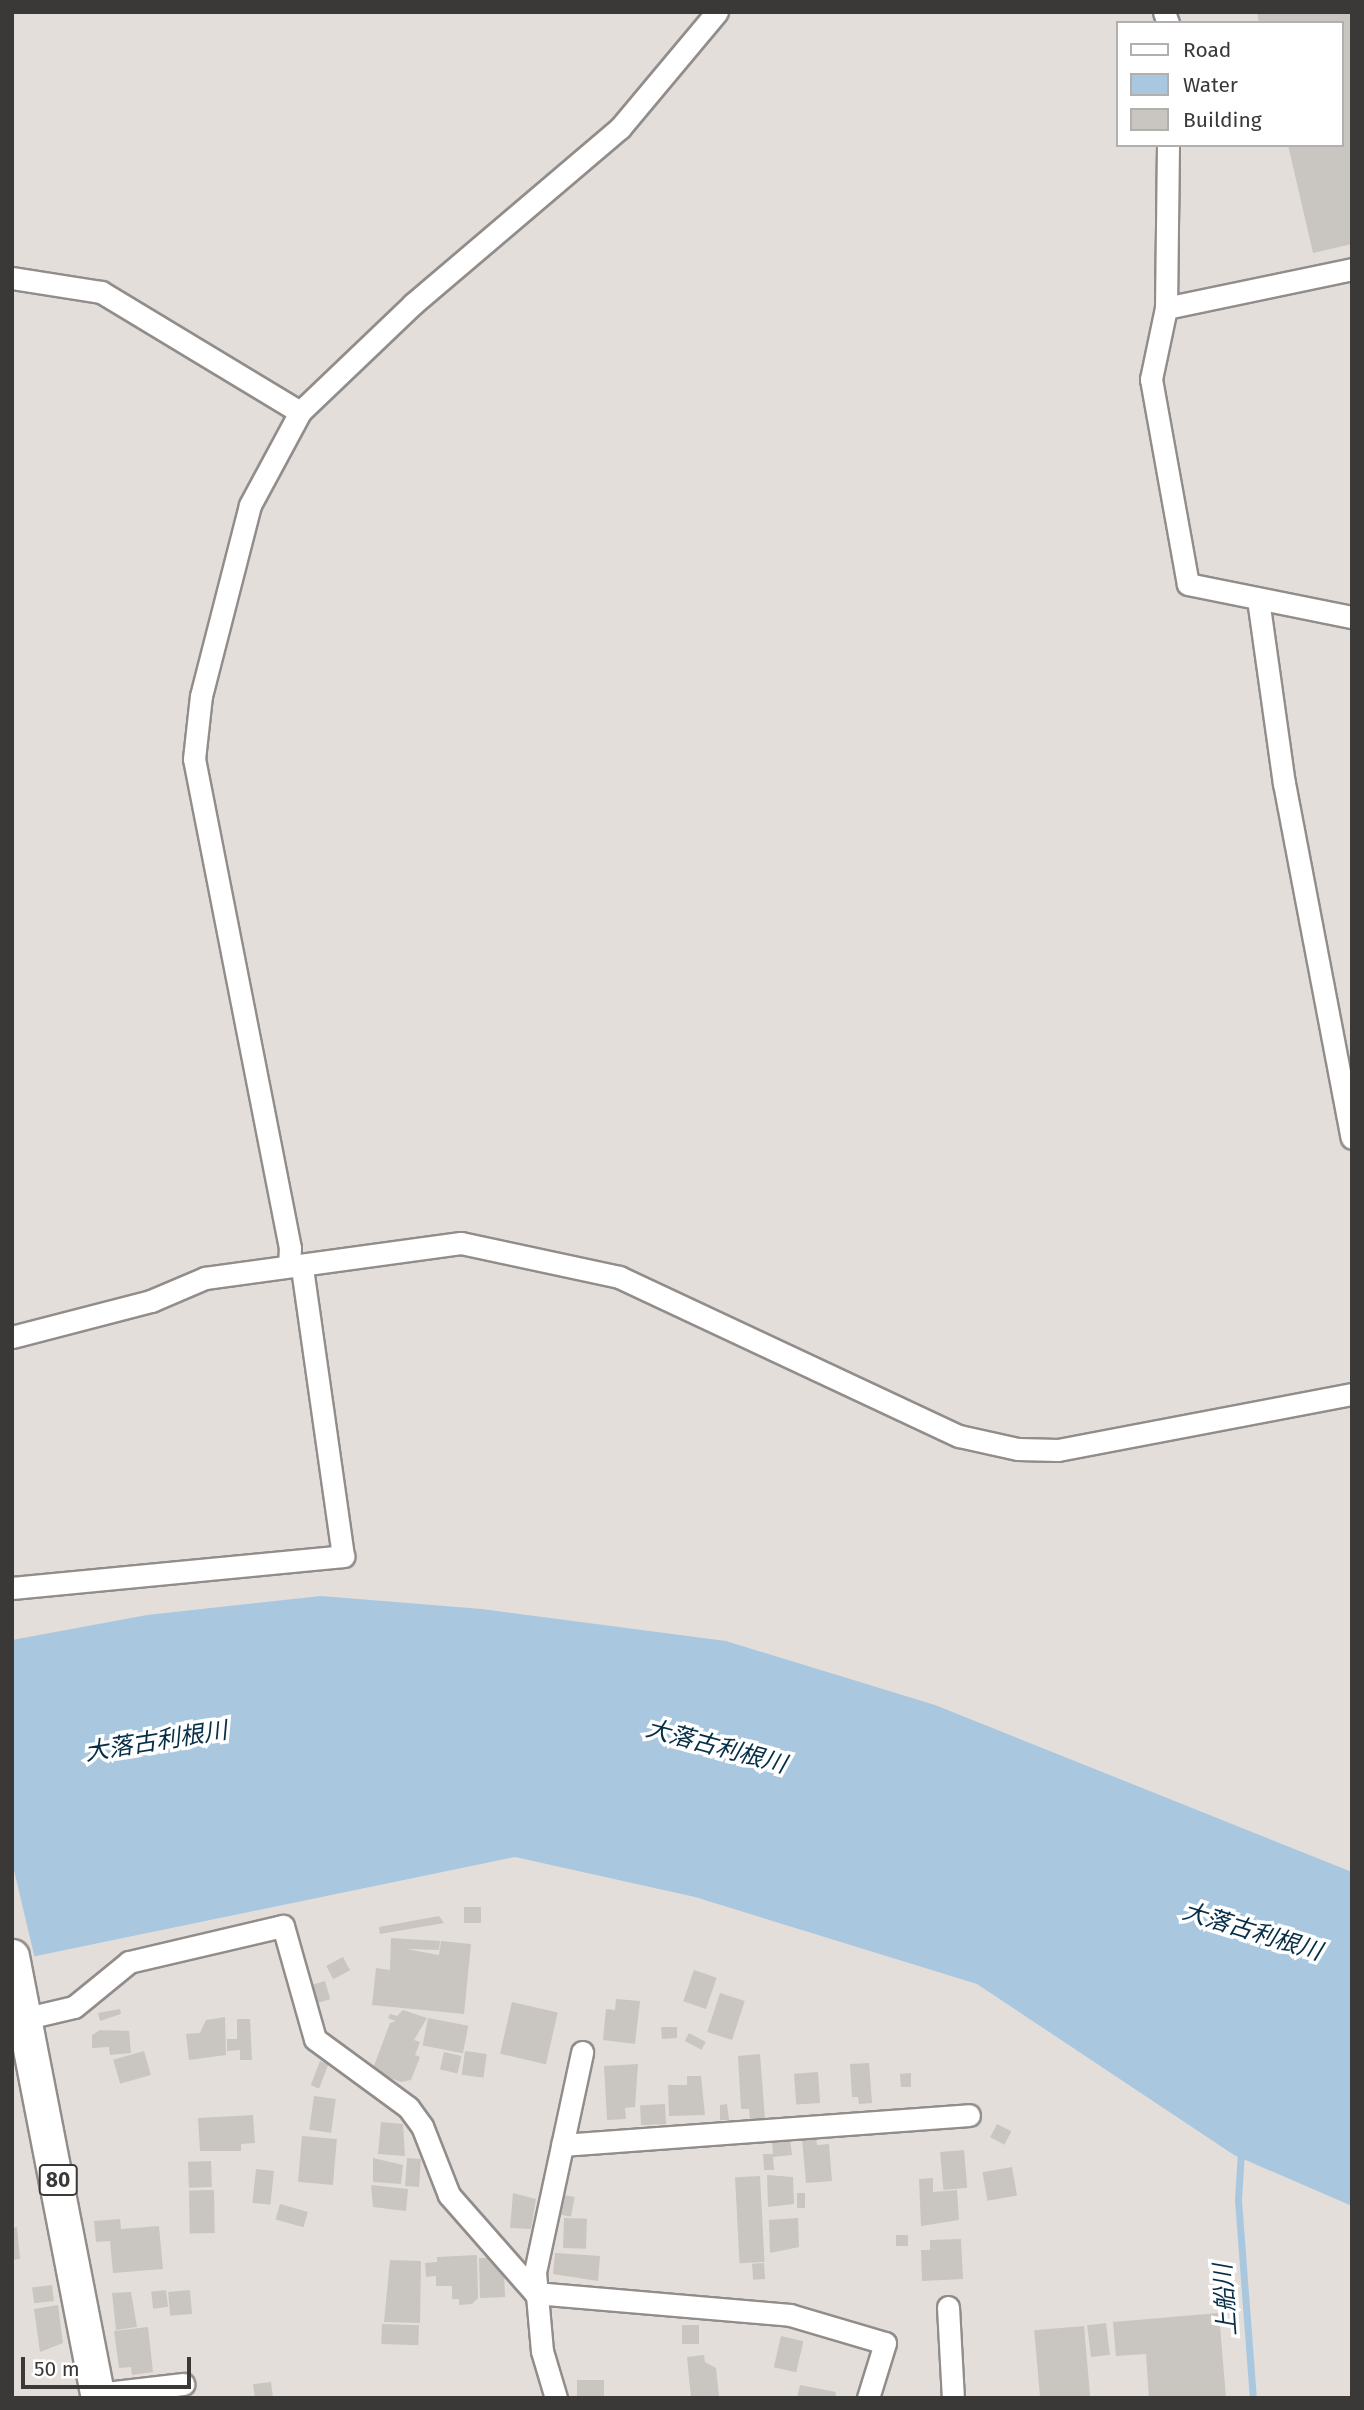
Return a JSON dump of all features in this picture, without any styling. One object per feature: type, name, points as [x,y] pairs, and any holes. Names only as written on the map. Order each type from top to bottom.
[{"type":"main road","name":"80","points":[[13,1960],[27,2018],[98,2396]]},
{"type":"street","points":[[12,1587],[62,1587],[213,1564],[343,1556],[296,1266],[194,759],[201,696],[250,505],[300,412],[413,304],[620,128],[717,12]]},
{"type":"street","points":[[1168,147],[1166,308],[1151,379],[1188,584],[1352,617]]},
{"type":"street","points":[[1166,308],[1352,269]]},
{"type":"street","points":[[12,278],[101,292],[300,412]]},
{"type":"street","points":[[1258,599],[1284,783],[1352,1138]]},
{"type":"street","points":[[12,1337],[150,1301],[205,1278],[461,1243],[607,1274],[959,1436],[1018,1449],[1058,1450],[1352,1394]]},
{"type":"street","points":[[27,2018],[74,2007],[129,1962],[283,1926],[315,2039],[408,2107],[432,2148],[449,2195],[535,2292],[790,2315],[885,2343],[868,2398]]},
{"type":"street","points":[[556,2398],[543,2357],[535,2292],[582,2052]]},
{"type":"street","points":[[562,2145],[969,2115]]},
{"type":"street","points":[[948,2307],[953,2398]]},
{"type":"street","points":[[98,2396],[183,2384]]},
{"type":"water","name":"大落古利根川","points":[[321,1596],[482,1609],[726,1641],[935,1705],[1352,1872],[1352,2206],[1234,2155],[977,1984],[695,1897],[515,1857],[12,1961],[12,1640],[147,1615]]},
{"type":"pier","points":[[12,1862],[35,1959],[12,1965]]},
{"type":"building","points":[[1257,12],[1352,12],[1352,244],[1313,253],[1288,147],[1343,147],[1343,21],[1259,21]]},
{"type":"building","points":[[464,1907],[481,1907],[481,1923],[464,1923]]},
{"type":"building","points":[[439,1916],[444,1923],[380,1934],[379,1927]]},
{"type":"building","points":[[391,1938],[440,1941],[439,1950],[406,1949],[439,1955],[441,1941],[471,1944],[464,2014],[372,2005],[376,1968],[390,1970]]},
{"type":"building","points":[[343,1957],[350,1970],[333,1979],[326,1966]]},
{"type":"building","points":[[694,1970],[717,1978],[706,2009],[683,2001]]},
{"type":"building","points":[[325,1981],[330,1999],[314,2004],[309,1986]]},
{"type":"building","points":[[720,1993],[745,2001],[732,2040],[707,2032]]},
{"type":"building","points":[[616,1999],[640,2001],[635,2044],[603,2040],[606,2009],[615,2010]]},
{"type":"building","points":[[512,2002],[558,2013],[546,2064],[500,2054]]},
{"type":"building","points":[[120,2009],[121,2014],[100,2021],[98,2013]]},
{"type":"building","points":[[403,2010],[427,2018],[414,2040],[420,2042],[415,2055],[420,2057],[411,2080],[401,2082],[372,2071],[390,2023],[396,2021],[388,2018],[390,2014],[397,2016]]},
{"type":"building","points":[[225,2017],[226,2055],[189,2060],[186,2034],[200,2033],[206,2020]]},
{"type":"building","points":[[428,2018],[468,2026],[463,2053],[423,2045]]},
{"type":"building","points":[[237,2019],[250,2019],[252,2060],[240,2060],[240,2050],[227,2051],[227,2039],[237,2039]]},
{"type":"building","points":[[661,2027],[677,2027],[677,2038],[662,2039]]},
{"type":"building","points":[[100,2030],[129,2031],[131,2053],[110,2055],[109,2047],[92,2048],[92,2035]]},
{"type":"building","points":[[689,2033],[706,2042],[702,2050],[685,2041]]},
{"type":"building","points":[[144,2051],[151,2075],[120,2084],[113,2060]]},
{"type":"building","points":[[465,2051],[487,2054],[483,2078],[462,2075]]},
{"type":"building","points":[[444,2052],[462,2056],[457,2074],[440,2070]]},
{"type":"building","points":[[760,2054],[765,2119],[750,2120],[749,2109],[741,2109],[738,2056]]},
{"type":"building","points":[[320,2061],[328,2064],[319,2088],[311,2085]]},
{"type":"building","points":[[869,2063],[872,2103],[859,2104],[858,2097],[852,2097],[850,2064]]},
{"type":"building","points":[[638,2064],[635,2107],[625,2108],[626,2119],[607,2120],[604,2066]]},
{"type":"building","points":[[818,2072],[820,2103],[796,2105],[794,2074]]},
{"type":"building","points":[[911,2073],[911,2087],[901,2087],[900,2074]]},
{"type":"building","points":[[687,2076],[701,2076],[705,2115],[669,2116],[668,2085],[687,2085]]},
{"type":"building","points":[[314,2096],[336,2099],[331,2133],[309,2130]]},
{"type":"building","points":[[665,2104],[666,2124],[641,2125],[640,2105]]},
{"type":"building","points":[[727,2104],[729,2120],[720,2120],[720,2105]]},
{"type":"building","points":[[253,2115],[255,2143],[241,2144],[241,2151],[200,2151],[198,2118]]},
{"type":"building","points":[[381,2122],[403,2124],[405,2156],[378,2154]]},
{"type":"building","points":[[997,2124],[1011,2131],[1004,2145],[990,2137]]},
{"type":"building","points":[[302,2136],[337,2139],[333,2185],[298,2182]]},
{"type":"building","points":[[816,2137],[817,2145],[829,2144],[832,2181],[806,2183],[802,2138]]},
{"type":"building","points":[[790,2139],[792,2155],[773,2157],[774,2170],[764,2170],[763,2154],[773,2154],[772,2140]]},
{"type":"building","points":[[964,2150],[967,2188],[943,2190],[940,2152]]},
{"type":"building","points":[[373,2158],[403,2165],[401,2184],[373,2182]]},
{"type":"building","points":[[407,2158],[421,2159],[419,2187],[405,2186]]},
{"type":"building","points":[[211,2161],[212,2187],[189,2188],[188,2162]]},
{"type":"building","points":[[1012,2167],[1017,2196],[987,2201],[982,2172]]},
{"type":"building","points":[[256,2169],[274,2171],[270,2205],[252,2203]]},
{"type":"building","points":[[767,2175],[793,2177],[794,2204],[768,2207]]},
{"type":"building","points":[[760,2176],[765,2262],[740,2263],[735,2177]]},
{"type":"building","points":[[933,2178],[933,2192],[957,2190],[959,2220],[921,2226],[919,2179]]},
{"type":"building","points":[[371,2185],[408,2189],[406,2211],[373,2207]]},
{"type":"building","points":[[189,2190],[214,2190],[215,2233],[190,2233]]},
{"type":"building","points":[[513,2193],[536,2199],[531,2229],[510,2228]]},
{"type":"building","points":[[797,2193],[805,2193],[805,2208],[797,2208]]},
{"type":"building","points":[[559,2194],[575,2197],[571,2217],[555,2214]]},
{"type":"building","points":[[280,2204],[308,2212],[303,2227],[276,2219]]},
{"type":"building","points":[[564,2218],[587,2219],[586,2249],[563,2248]]},
{"type":"building","points":[[798,2218],[799,2247],[770,2253],[769,2220]]},
{"type":"building","points":[[120,2219],[121,2229],[159,2226],[163,2269],[113,2273],[110,2241],[96,2242],[94,2221]]},
{"type":"building","points":[[17,2227],[20,2259],[12,2260],[12,2228]]},
{"type":"building","points":[[896,2235],[908,2235],[908,2246],[896,2246]]},
{"type":"building","points":[[961,2239],[963,2279],[922,2281],[921,2250],[930,2250],[930,2240]]},
{"type":"building","points":[[555,2253],[600,2256],[598,2281],[553,2274]]},
{"type":"building","points":[[477,2255],[478,2298],[472,2304],[459,2305],[459,2299],[452,2299],[452,2286],[436,2286],[436,2276],[426,2277],[425,2263],[437,2262],[437,2257]]},
{"type":"building","points":[[479,2258],[491,2258],[504,2272],[505,2297],[480,2298]]},
{"type":"building","points":[[390,2260],[421,2261],[420,2323],[384,2322]]},
{"type":"building","points":[[764,2263],[765,2279],[753,2280],[752,2264]]},
{"type":"building","points":[[52,2285],[54,2301],[34,2303],[32,2287]]},
{"type":"building","points":[[166,2290],[168,2307],[153,2309],[151,2292]]},
{"type":"building","points":[[190,2290],[192,2314],[170,2316],[168,2292]]},
{"type":"building","points":[[131,2292],[137,2327],[116,2330],[112,2293]]},
{"type":"building","points":[[58,2305],[63,2343],[40,2352],[34,2309]]},
{"type":"building","points":[[1219,2313],[1226,2398],[1149,2398],[1146,2354],[1116,2356],[1113,2322]]},
{"type":"building","points":[[1106,2323],[1110,2355],[1091,2357],[1087,2325]]},
{"type":"building","points":[[382,2324],[419,2325],[418,2345],[381,2344]]},
{"type":"building","points":[[682,2325],[699,2325],[699,2344],[682,2344]]},
{"type":"building","points":[[1084,2326],[1090,2398],[1040,2398],[1034,2330]]},
{"type":"building","points":[[148,2327],[153,2372],[132,2375],[131,2367],[119,2368],[114,2331]]},
{"type":"building","points":[[781,2336],[803,2341],[796,2372],[774,2367]]},
{"type":"building","points":[[704,2355],[705,2362],[716,2368],[719,2396],[691,2398],[687,2357]]},
{"type":"building","points":[[577,2380],[604,2380],[604,2398],[577,2398]]},
{"type":"building","points":[[271,2382],[273,2398],[255,2398],[253,2384]]},
{"type":"building","points":[[800,2385],[836,2392],[835,2398],[797,2398]]},
{"type":"waterway","name":"上船川","points":[[1241,2151],[1238,2200],[1253,2398]]}]
